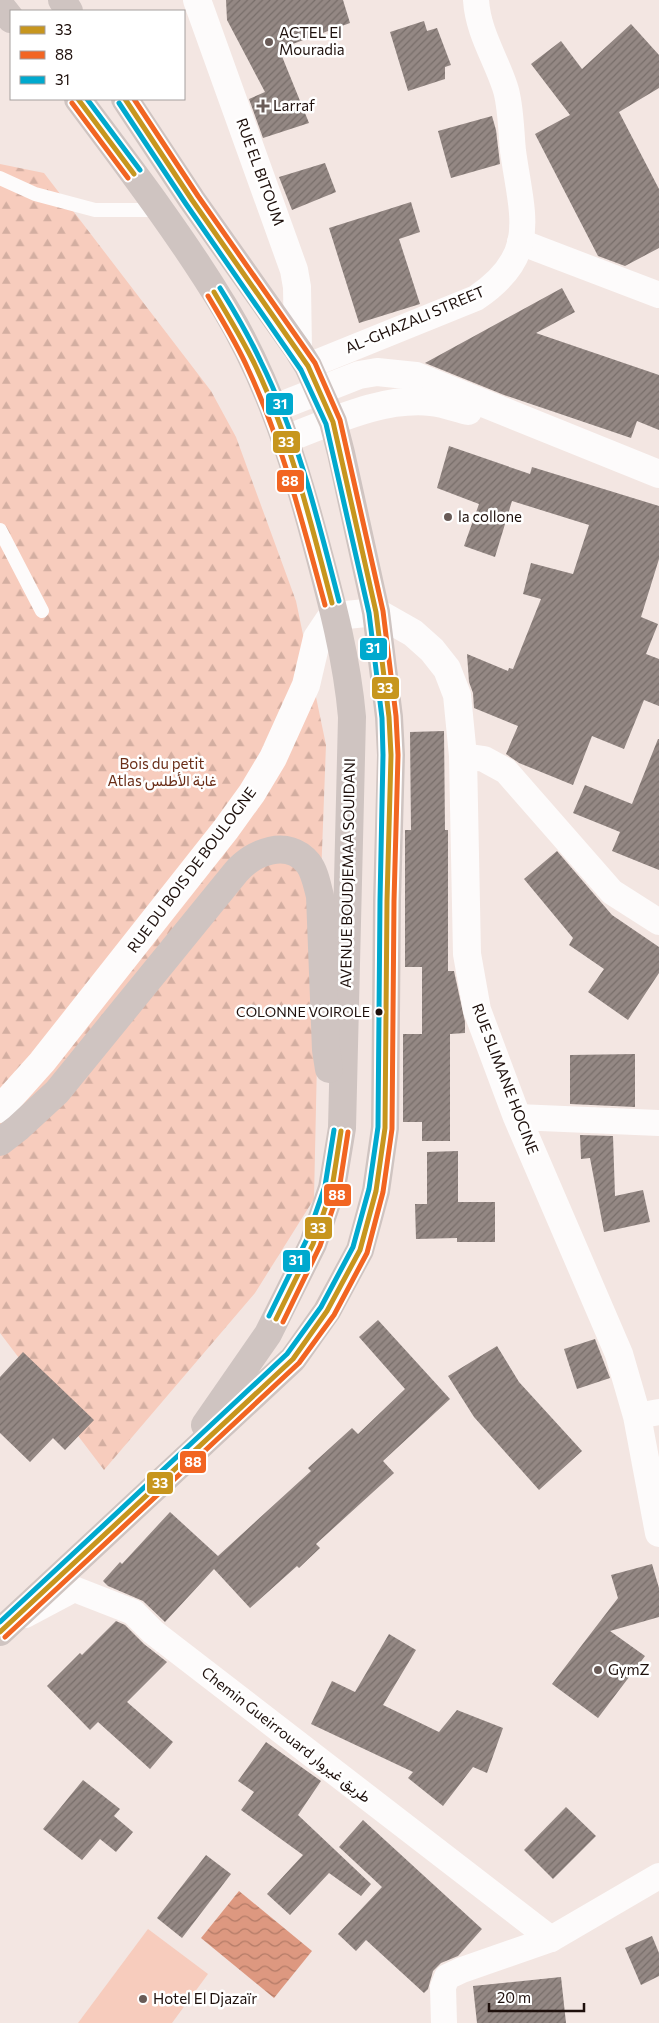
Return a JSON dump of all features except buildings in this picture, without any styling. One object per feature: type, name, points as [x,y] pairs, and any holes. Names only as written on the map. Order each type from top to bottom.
[{"type":"main road","points":[[0,5],[10,18]]},
{"type":"main road","name":"AVENUE BOUDJEMAA SOUIDANI","points":[[79,100],[160,210],[226,309],[251,356],[274,408],[298,475],[336,616],[349,680],[352,717],[342,1128],[332,1188],[313,1244],[268,1334],[176,1467]]},
{"type":"main road","points":[[4,1628],[293,1359],[327,1311],[360,1250],[376,1191],[384,1128],[386,900],[391,755],[389,717],[376,612],[342,453],[333,422],[303,358],[192,200],[126,100]]},
{"type":"main road","points":[[0,1142],[57,1092],[244,863],[253,856],[276,850],[287,850],[299,856],[308,862],[315,876],[320,896],[326,1057],[342,1110]]},
{"type":"street","name":"RUE EL BITOUM","points":[[197,0],[294,270],[303,358]]},
{"type":"street","name":"AL-GHAZALI STREET","points":[[303,358],[476,298],[491,288],[514,259],[524,224],[523,205],[506,88],[488,47],[477,12],[476,0]]},
{"type":"street","points":[[520,242],[659,295]]},
{"type":"street","points":[[274,408],[359,375],[377,372],[416,376],[659,474]]},
{"type":"street","points":[[286,439],[354,413],[406,402],[432,402],[557,434]]},
{"type":"street","points":[[336,616],[376,612]]},
{"type":"street","name":"RUE SLIMANE HOCINE","points":[[376,612],[413,633],[432,650],[447,669],[457,695],[463,756],[467,954],[477,1010],[517,1117],[619,1354],[648,1414],[659,1533]]},
{"type":"street","name":"RUE DU BOIS DE BOULOGNE","points":[[0,1109],[42,1062],[226,830],[252,794],[290,725],[306,685],[317,638],[323,628],[336,616]]},
{"type":"street","points":[[463,756],[484,759],[506,771],[612,892],[659,922]]},
{"type":"street","points":[[517,1117],[659,1123]]},
{"type":"street","name":"Chemin Gueirrouard طريق غيروار","points":[[4,1628],[74,1589],[133,1612],[153,1632],[550,1938]]},
{"type":"street","points":[[444,2023],[443,1987],[447,1977],[550,1938],[659,1876]]},
{"type":"lane","points":[[0,178],[35,194],[95,210],[160,210]]},
{"type":"lane","points":[[0,530],[42,611]]},
{"type":"green space","name":"Bois du petit Atlas غابة الأطلس","points":[[0,164],[44,173],[211,391],[236,437],[296,601],[326,745],[321,877],[314,1199],[255,1293],[104,1470],[0,1333]]},
{"type":"green space","name":"Hotel El Djazaïr","points":[[148,1929],[208,1974],[172,2023],[78,2023]]},
{"type":"water","points":[[239,1891],[312,1951],[274,1998],[201,1938]]},
{"type":"transit line","name":"33","points":[[79,100],[134,174]]},
{"type":"transit line","name":"31","points":[[88,100],[140,170]]},
{"type":"transit line","name":"33","points":[[0,1632],[293,1359],[327,1311],[360,1250],[376,1191],[385,1128],[387,901],[391,755],[389,717],[376,612],[333,422],[308,366],[192,200],[126,100]]},
{"type":"transit line","name":"88","points":[[5,1637],[299,1363],[334,1315],[367,1253],[383,1192],[392,1129],[394,901],[398,755],[396,716],[383,611],[340,420],[315,363],[198,196],[135,100]]},
{"type":"transit line","name":"88","points":[[72,103],[128,178]]},
{"type":"transit line","name":"31","points":[[0,1622],[287,1354],[321,1307],[353,1247],[369,1189],[378,1127],[382,718],[369,613],[326,424],[301,370],[186,204],[119,103]]},
{"type":"transit line","name":"31","points":[[220,288],[242,324],[274,390],[286,420],[306,479],[339,601]]},
{"type":"transit line","name":"33","points":[[214,292],[250,356],[268,393],[290,452],[332,603]]},
{"type":"transit line","name":"88","points":[[208,296],[244,360],[272,426],[309,545],[325,605]]},
{"type":"transit line","name":"31","points":[[269,1316],[306,1241],[325,1186],[334,1130]]},
{"type":"transit line","name":"33","points":[[276,1319],[313,1244],[332,1188],[341,1131]]},
{"type":"transit line","name":"88","points":[[283,1322],[320,1246],[339,1190],[348,1132]]},
{"type":"place","name":"ACTEL El Mouradia","points":[[269,42]]},
{"type":"place","name":"Larraf","points":[[263,106]]},
{"type":"place","name":"la collone","points":[[448,517]]},
{"type":"place","name":"COLONNE VOIROLE","points":[[379,1012]]},
{"type":"place","name":"GymZ","points":[[598,1670]]},
{"type":"place","name":"Hotel El Djazaïr","points":[[143,1999]]}]
